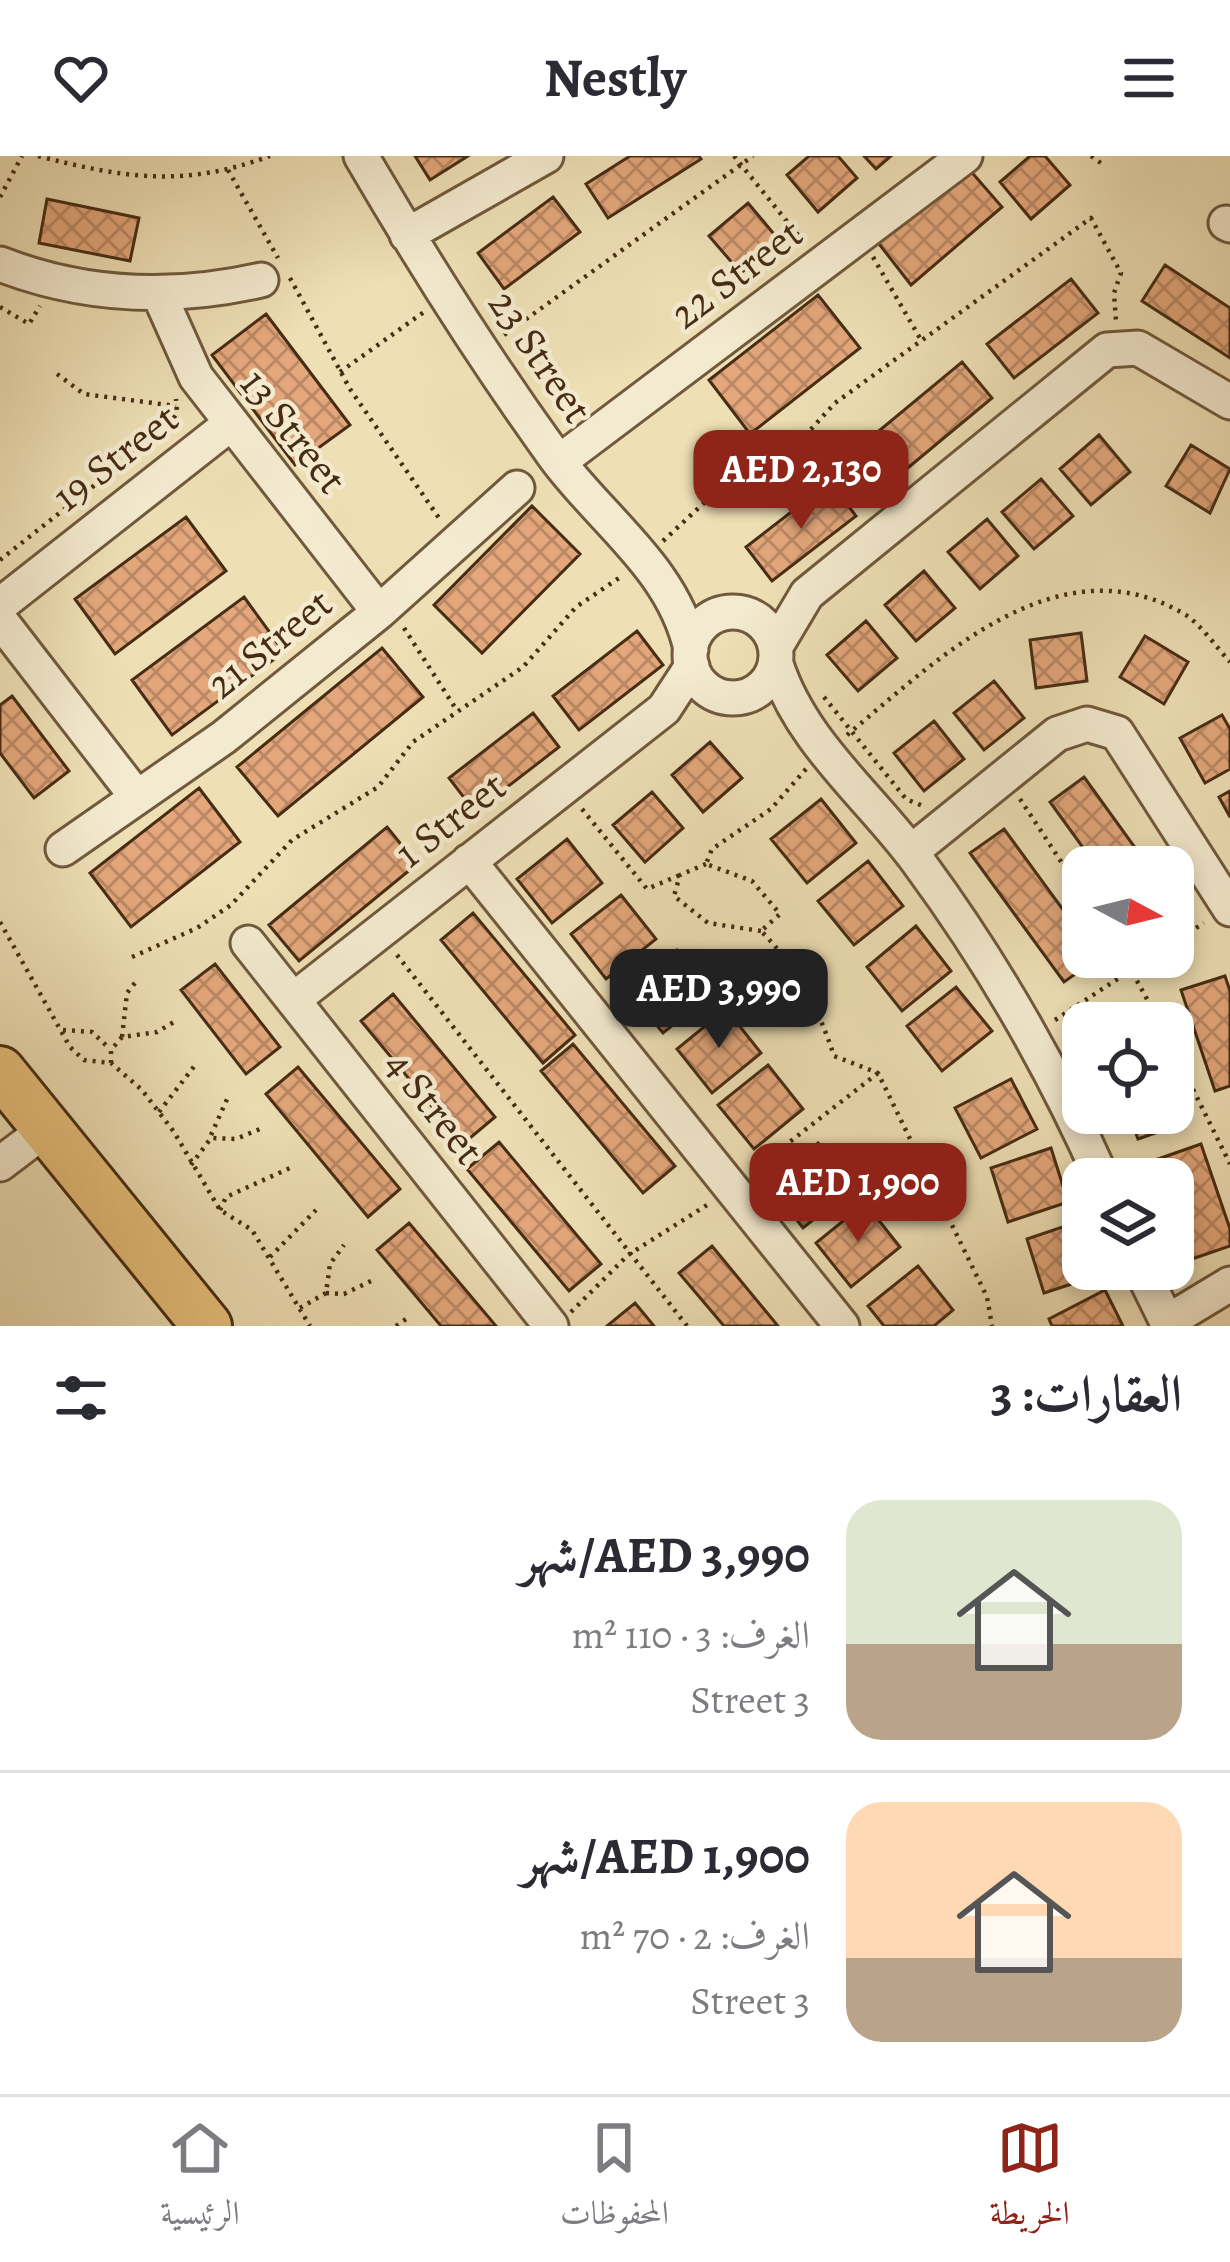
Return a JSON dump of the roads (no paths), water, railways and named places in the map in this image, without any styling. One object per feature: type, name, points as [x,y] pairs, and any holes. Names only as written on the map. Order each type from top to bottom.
[{"type":"highway","points":[[0,1071],[207,1326]]},
{"type":"street","name":"23 Street","points":[[361,156],[432,274],[559,462],[670,590]]},
{"type":"street","points":[[407,235],[546,156]]},
{"type":"street","name":"22 Street","points":[[559,462],[965,156]]},
{"type":"street","points":[[0,264],[55,282],[159,294],[261,280]]},
{"type":"street","name":"13 Street","points":[[159,294],[196,377],[229,424],[391,601]]},
{"type":"street","points":[[664,710],[708,620],[807,593],[1078,375],[1113,363],[1161,364],[1230,402]]},
{"type":"street","name":"19 Street","points":[[0,605],[229,424]]},
{"type":"street","name":"21 Street","points":[[63,849],[224,736],[391,601],[517,488]]},
{"type":"street","points":[[670,590],[761,622],[801,723],[911,852],[993,969],[1092,1158]]},
{"type":"street","points":[[670,590],[698,680],[801,723]]},
{"type":"street","points":[[664,710],[735,697],[765,684],[807,593]]},
{"type":"street","points":[[0,620],[136,796]]},
{"type":"street","name":"1 Street","points":[[292,1000],[664,710]]},
{"type":"street","points":[[911,852],[1041,748],[1080,741],[1103,744],[1141,769],[1229,908]]},
{"type":"street","points":[[469,861],[836,1322]]},
{"type":"street","name":"4 Street","points":[[248,943],[551,1326]]},
{"type":"street","points":[[0,1163],[45,1130]]},
{"type":"street","points":[[1151,1290],[1168,1324],[1230,1284]]}]
